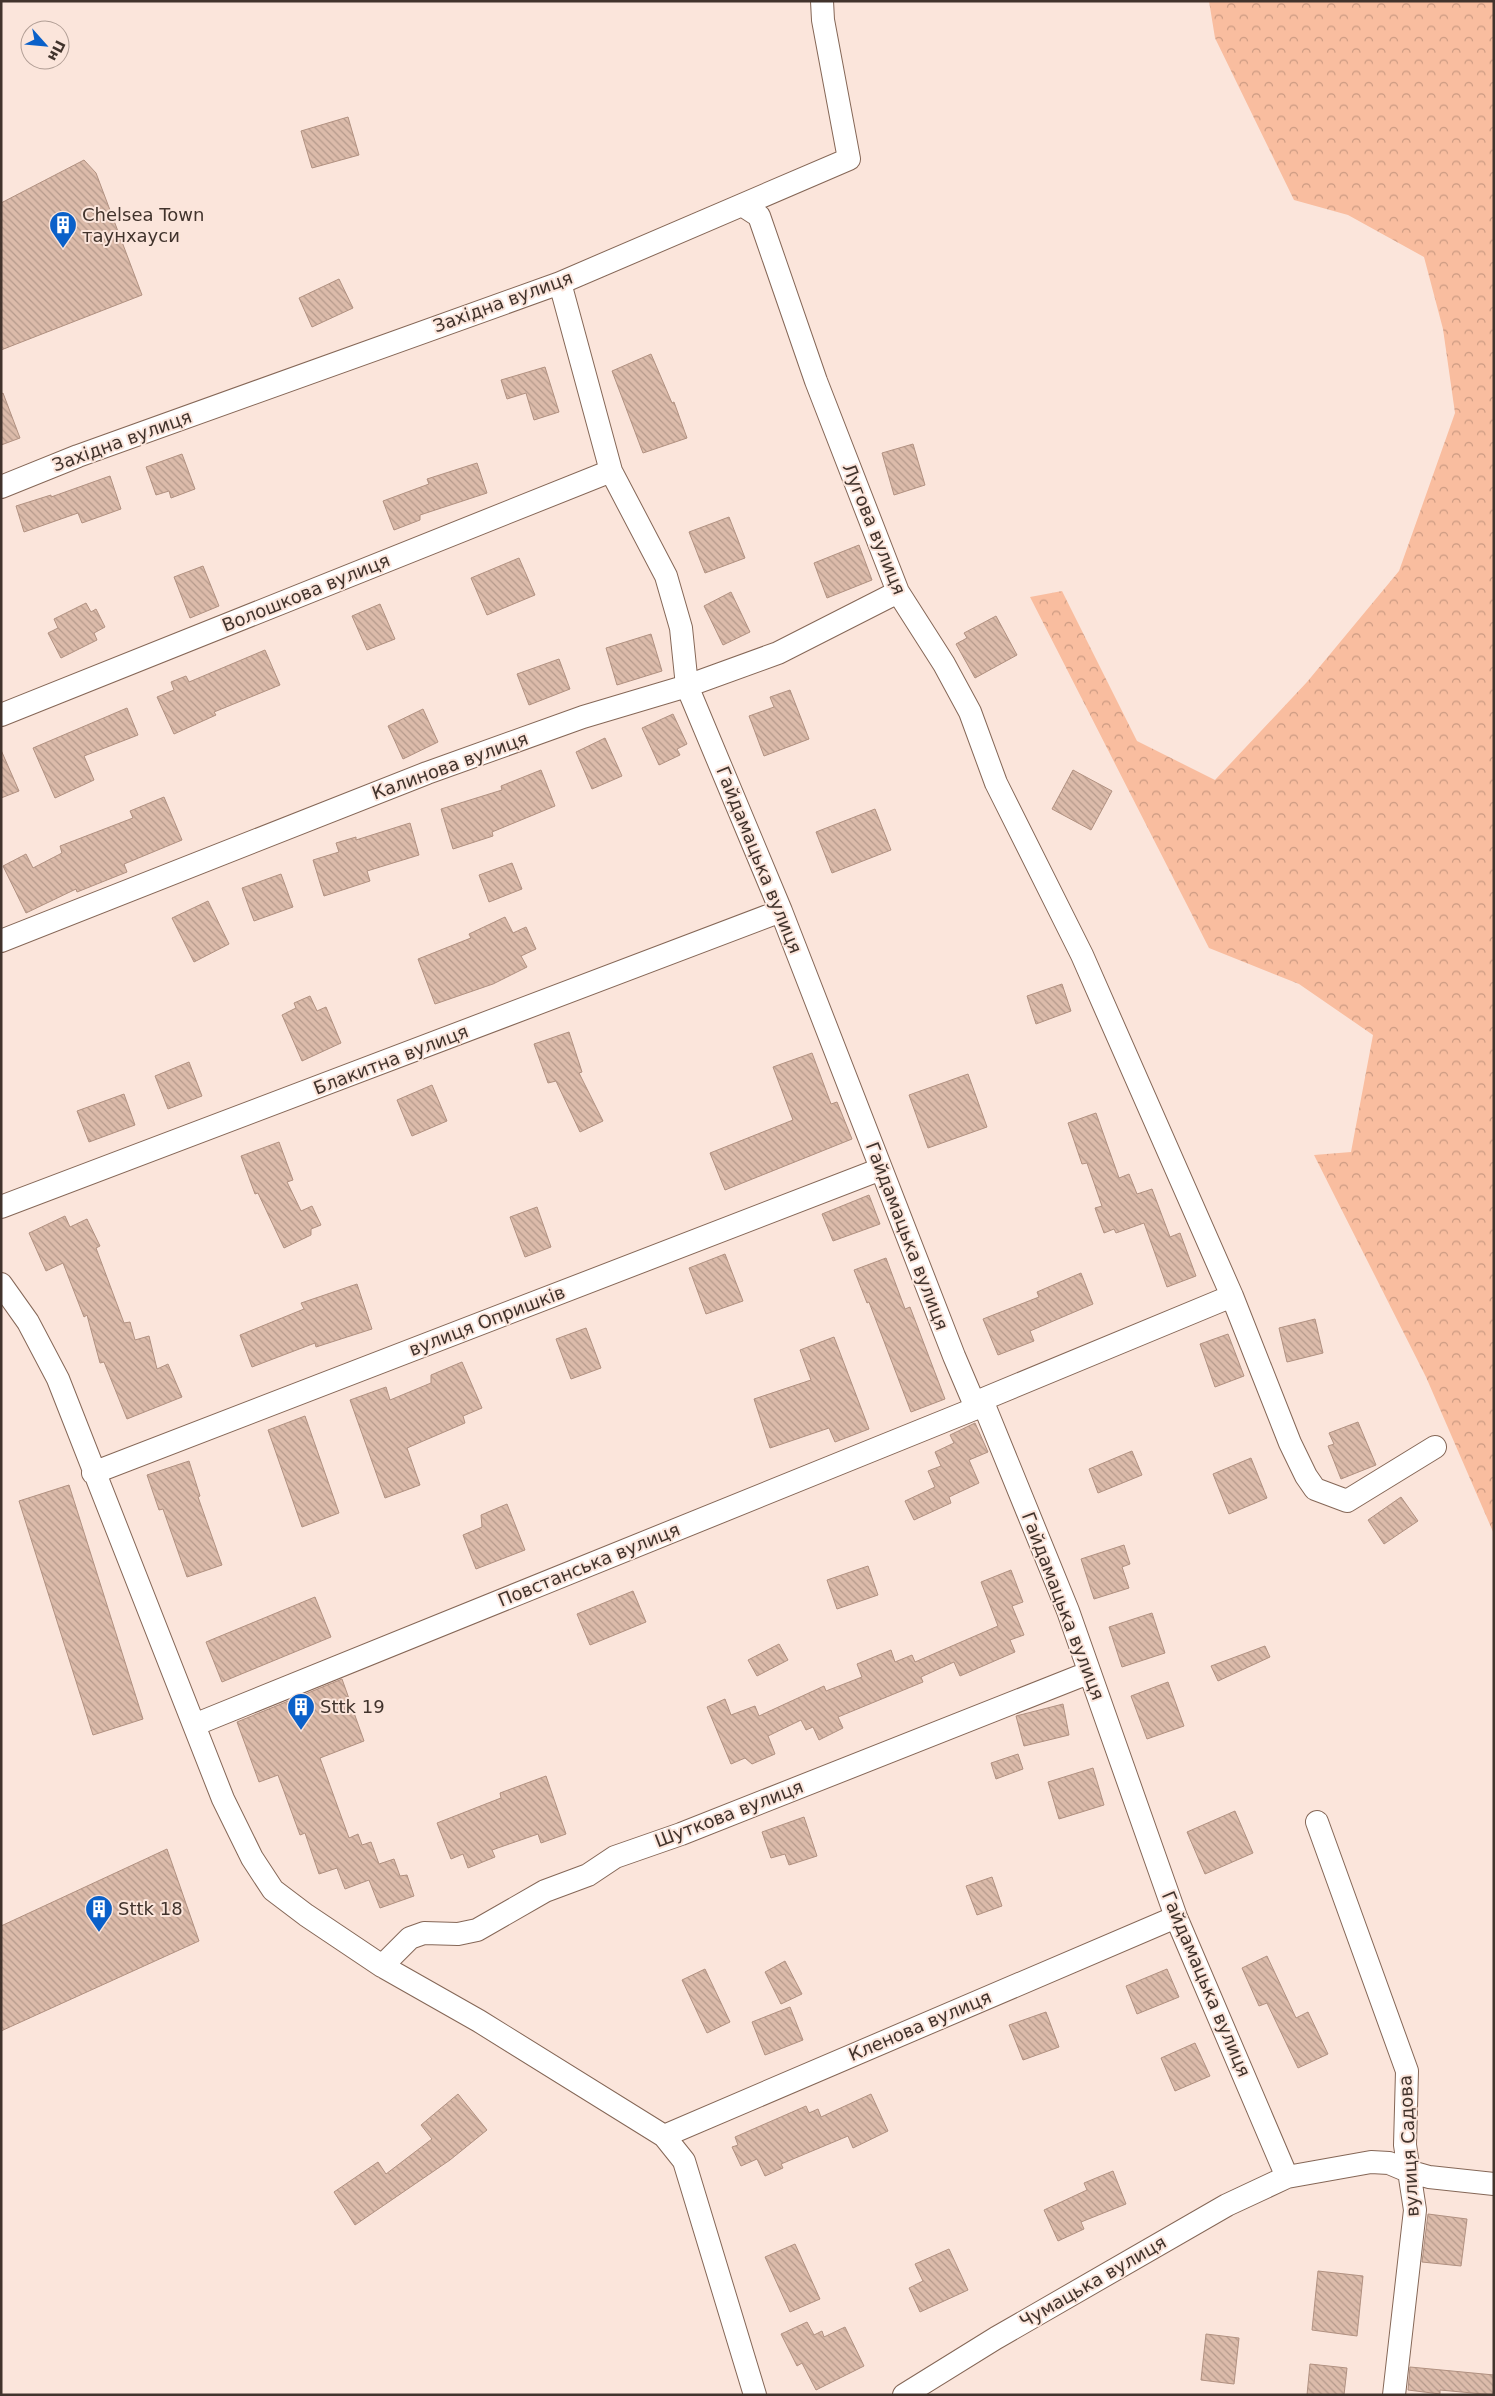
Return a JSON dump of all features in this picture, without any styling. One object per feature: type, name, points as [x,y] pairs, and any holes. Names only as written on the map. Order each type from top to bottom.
[{"type":"street","name":"Західна вулиця","points":[[1,486],[78,456],[560,283],[849,159],[823,20],[822,1]]},
{"type":"street","name":"Лугова вулиця","points":[[742,205],[760,216],[816,382],[898,592],[944,664],[970,712],[996,783],[1082,955],[1232,1296],[1290,1443],[1306,1476],[1315,1489],[1347,1501],[1435,1447]]},
{"type":"street","name":"Гайдамацька вулиця","points":[[560,283],[611,471],[666,576],[681,628],[687,686],[781,911],[954,1356],[979,1404],[1068,1612],[1088,1673],[1176,1917],[1287,2177]]},
{"type":"street","name":"Волошкова вулиця","points":[[1,715],[611,471]]},
{"type":"street","name":"Калинова вулиця","points":[[1,941],[428,773],[583,717],[687,686],[778,653],[898,592]]},
{"type":"street","name":"Блакитна вулиця","points":[[1,1207],[781,911]]},
{"type":"street","name":"вулиця Опришків","points":[[93,1473],[881,1169]]},
{"type":"street","points":[[1,1284],[28,1322],[58,1379],[93,1473],[222,1799],[252,1858],[273,1890],[306,1915],[382,1966],[479,2021],[664,2136],[684,2161],[755,2395]]},
{"type":"street","name":"Повстанська вулиця","points":[[194,1725],[979,1404],[1232,1296]]},
{"type":"street","name":"Шуткова вулиця","points":[[382,1966],[410,1938],[424,1933],[458,1934],[477,1930],[545,1891],[588,1874],[615,1857],[690,1830],[1088,1673]]},
{"type":"street","name":"вулиця Садова","points":[[1317,1822],[1407,2071],[1405,2146],[1414,2210],[1394,2395]]},
{"type":"street","name":"Кленова вулиця","points":[[664,2136],[1176,1917]]},
{"type":"street","name":"Чумацька вулиця","points":[[904,2395],[996,2338],[1227,2205],[1287,2177],[1371,2162],[1389,2163],[1429,2177],[1494,2184]]},
{"type":"green space","points":[[1209,1],[1494,1],[1494,1534],[1426,1377],[1314,1155],[1351,1152],[1373,1035],[1299,984],[1209,948],[1030,597],[1062,591],[1137,741],[1215,780],[1307,682],[1399,571],[1455,413],[1443,329],[1424,257],[1348,215],[1294,200],[1215,38]]},
{"type":"building","points":[[348,117],[359,155],[312,168],[301,131]]},
{"type":"building","name":"Chelsea Town таунхауси","points":[[84,160],[96,173],[142,295],[1,350],[1,203]]},
{"type":"building","points":[[339,279],[353,308],[312,327],[299,298]]},
{"type":"building","points":[[651,354],[672,403],[674,402],[687,438],[643,453],[612,371]]},
{"type":"building","points":[[545,367],[559,412],[534,420],[526,393],[507,399],[501,380]]},
{"type":"building","points":[[3,393],[20,438],[1,445],[1,394]]},
{"type":"building","points":[[913,444],[925,485],[894,495],[882,453]]},
{"type":"building","points":[[182,454],[195,489],[171,498],[169,491],[156,495],[146,467]]},
{"type":"building","points":[[477,463],[487,493],[420,515],[420,520],[394,530],[383,501],[429,484],[427,479]]},
{"type":"building","points":[[110,476],[121,509],[82,523],[78,513],[24,532],[16,506],[51,495],[51,497]]},
{"type":"building","points":[[729,517],[745,558],[705,573],[689,532]]},
{"type":"building","points":[[859,545],[872,580],[827,598],[814,563]]},
{"type":"building","points":[[519,558],[535,595],[487,615],[471,578]]},
{"type":"building","points":[[203,566],[219,606],[190,618],[174,577]]},
{"type":"building","points":[[731,592],[750,632],[723,645],[704,606]]},
{"type":"building","points":[[86,603],[91,612],[96,609],[105,627],[94,633],[97,640],[61,658],[48,633],[58,628],[54,619]]},
{"type":"building","points":[[380,604],[395,639],[367,650],[352,616]]},
{"type":"building","points":[[996,616],[1017,655],[975,678],[956,644],[967,638],[964,633]]},
{"type":"building","points":[[651,634],[662,671],[617,685],[606,648]]},
{"type":"building","points":[[265,650],[280,685],[214,712],[216,715],[174,734],[157,697],[174,690],[171,682],[186,676],[189,682]]},
{"type":"building","points":[[559,659],[570,689],[529,705],[517,674]]},
{"type":"building","points":[[790,690],[809,739],[764,756],[749,716],[774,707],[770,697]]},
{"type":"building","points":[[127,708],[138,735],[84,756],[94,780],[55,798],[33,748]]},
{"type":"building","points":[[423,709],[438,742],[403,759],[388,726]]},
{"type":"building","points":[[673,714],[687,744],[677,749],[680,755],[659,765],[642,728]]},
{"type":"building","points":[[605,738],[622,776],[592,789],[576,752]]},
{"type":"building","points":[[1,750],[19,791],[1,798]]},
{"type":"building","points":[[541,770],[555,806],[492,832],[493,836],[453,849],[441,809],[502,790],[501,786]]},
{"type":"building","points":[[1073,770],[1112,791],[1091,830],[1052,809]]},
{"type":"building","points":[[164,797],[182,840],[124,864],[127,872],[77,892],[76,889],[26,913],[3,866],[26,854],[33,868],[62,853],[60,846],[133,818],[130,811]]},
{"type":"building","points":[[875,809],[891,850],[832,873],[816,832]]},
{"type":"building","points":[[410,823],[419,855],[367,871],[370,881],[324,896],[313,860],[339,852],[336,843],[356,837],[356,840]]},
{"type":"building","points":[[512,863],[522,889],[489,902],[479,875]]},
{"type":"building","points":[[281,874],[293,907],[254,921],[242,888]]},
{"type":"building","points":[[208,901],[229,944],[194,962],[172,918]]},
{"type":"building","points":[[505,917],[513,933],[526,927],[536,949],[521,956],[527,967],[493,984],[435,1004],[418,959],[471,938],[469,934]]},
{"type":"building","points":[[1062,984],[1071,1011],[1036,1024],[1027,996]]},
{"type":"building","points":[[310,996],[317,1011],[326,1007],[341,1043],[302,1061],[282,1015],[296,1008],[294,1003]]},
{"type":"building","points":[[569,1032],[582,1072],[579,1073],[603,1121],[580,1132],[556,1081],[548,1083],[534,1044]]},
{"type":"building","points":[[812,1053],[831,1104],[837,1102],[852,1139],[725,1190],[710,1153],[793,1120],[773,1067]]},
{"type":"building","points":[[189,1062],[202,1096],[168,1109],[155,1076]]},
{"type":"building","points":[[968,1074],[987,1127],[928,1148],[909,1095]]},
{"type":"building","points":[[432,1085],[447,1121],[412,1136],[397,1100]]},
{"type":"building","points":[[124,1094],[135,1125],[89,1142],[77,1111]]},
{"type":"building","points":[[1096,1113],[1119,1178],[1129,1174],[1137,1194],[1152,1189],[1170,1237],[1180,1233],[1196,1276],[1167,1287],[1144,1223],[1116,1233],[1114,1229],[1104,1233],[1095,1208],[1102,1206],[1087,1163],[1082,1164],[1068,1123]]},
{"type":"building","points":[[279,1142],[293,1180],[287,1182],[301,1211],[312,1206],[321,1225],[311,1229],[311,1235],[284,1248],[258,1193],[255,1194],[241,1156]]},
{"type":"building","points":[[869,1195],[880,1224],[833,1241],[822,1214]]},
{"type":"building","points":[[537,1207],[551,1247],[525,1257],[510,1217]]},
{"type":"building","points":[[65,1216],[70,1227],[87,1219],[100,1246],[96,1248],[124,1323],[130,1322],[135,1340],[149,1336],[157,1369],[168,1364],[182,1397],[127,1419],[104,1362],[100,1363],[87,1315],[84,1317],[63,1263],[46,1271],[29,1233]]},
{"type":"building","points":[[725,1254],[743,1301],[706,1314],[689,1268]]},
{"type":"building","points":[[886,1258],[905,1309],[910,1307],[945,1399],[911,1412],[869,1302],[867,1303],[854,1270]]},
{"type":"building","points":[[1081,1273],[1093,1304],[1030,1331],[1034,1341],[998,1355],[983,1319],[1039,1297],[1037,1292]]},
{"type":"building","points":[[357,1284],[372,1329],[316,1347],[315,1343],[252,1367],[240,1335],[304,1309],[301,1303]]},
{"type":"building","points":[[1315,1319],[1323,1353],[1287,1362],[1279,1328]]},
{"type":"building","points":[[586,1328],[601,1368],[571,1379],[556,1339]]},
{"type":"building","points":[[1228,1334],[1244,1376],[1215,1387],[1200,1344]]},
{"type":"building","points":[[834,1337],[869,1429],[835,1442],[829,1428],[770,1448],[754,1399],[811,1380],[800,1350]]},
{"type":"building","points":[[462,1362],[482,1408],[463,1416],[465,1423],[407,1448],[420,1485],[385,1498],[350,1400],[386,1387],[390,1400],[431,1383],[431,1375]]},
{"type":"building","points":[[305,1416],[339,1513],[302,1527],[268,1430]]},
{"type":"building","points":[[1358,1422],[1376,1465],[1341,1479],[1328,1446],[1334,1444],[1329,1433]]},
{"type":"building","points":[[975,1423],[988,1452],[969,1460],[979,1483],[949,1497],[951,1503],[914,1520],[905,1501],[935,1487],[928,1471],[941,1466],[935,1452],[954,1443],[950,1435]]},
{"type":"building","points":[[1132,1451],[1142,1475],[1098,1493],[1089,1469]]},
{"type":"building","points":[[1251,1458],[1267,1498],[1229,1514],[1213,1474]]},
{"type":"building","points":[[189,1461],[200,1496],[198,1497],[222,1565],[187,1577],[163,1509],[159,1510],[147,1475]]},
{"type":"building","points":[[69,1485],[143,1719],[93,1735],[19,1501]]},
{"type":"building","points":[[1401,1497],[1418,1521],[1384,1544],[1368,1520]]},
{"type":"building","points":[[507,1504],[525,1550],[476,1569],[463,1535],[482,1527],[481,1515]]},
{"type":"building","points":[[1124,1545],[1130,1564],[1122,1567],[1129,1588],[1094,1599],[1081,1559]]},
{"type":"building","points":[[868,1566],[878,1595],[837,1609],[827,1580]]},
{"type":"building","points":[[1011,1570],[1023,1602],[1012,1606],[1024,1635],[1010,1640],[1015,1652],[960,1676],[954,1662],[921,1677],[923,1682],[838,1717],[843,1728],[819,1740],[813,1727],[806,1730],[801,1720],[768,1736],[775,1754],[752,1764],[745,1758],[731,1764],[707,1707],[725,1699],[731,1715],[755,1706],[759,1716],[824,1686],[826,1691],[862,1677],[857,1664],[891,1650],[895,1662],[912,1655],[915,1662],[998,1626],[981,1582]]},
{"type":"building","points":[[633,1591],[646,1622],[590,1645],[577,1614]]},
{"type":"building","points":[[315,1597],[331,1637],[222,1682],[206,1642]]},
{"type":"building","points":[[1152,1613],[1165,1653],[1122,1667],[1109,1627]]},
{"type":"building","points":[[779,1644],[788,1660],[757,1676],[748,1660]]},
{"type":"building","points":[[1265,1646],[1270,1657],[1218,1681],[1211,1666]]},
{"type":"building","points":[[342,1679],[364,1741],[320,1758],[349,1838],[358,1834],[362,1845],[371,1842],[379,1864],[394,1859],[400,1876],[407,1875],[414,1896],[380,1908],[369,1880],[345,1889],[337,1868],[319,1874],[305,1833],[300,1835],[278,1775],[259,1782],[237,1722]]},
{"type":"building","points":[[1168,1682],[1184,1726],[1147,1739],[1131,1696]]},
{"type":"building","points":[[1063,1704],[1069,1735],[1024,1746],[1016,1716]]},
{"type":"building","points":[[1018,1754],[1023,1769],[996,1779],[991,1763]]},
{"type":"building","points":[[1093,1768],[1104,1805],[1059,1819],[1048,1782]]},
{"type":"building","points":[[546,1776],[566,1834],[541,1843],[538,1834],[492,1850],[495,1857],[468,1868],[463,1854],[451,1859],[437,1823],[501,1798],[500,1793]]},
{"type":"building","points":[[1235,1811],[1253,1853],[1205,1874],[1187,1832]]},
{"type":"building","points":[[804,1817],[817,1856],[789,1865],[785,1854],[771,1858],[762,1832]]},
{"type":"building","name":"Sttk 18","points":[[167,1849],[199,1941],[1,2031],[1,1926]]},
{"type":"building","points":[[992,1877],[1002,1906],[977,1915],[966,1886]]},
{"type":"building","points":[[1267,1956],[1296,2018],[1308,2012],[1328,2054],[1298,2068],[1267,2003],[1259,2006],[1242,1968]]},
{"type":"building","points":[[785,1961],[802,1994],[781,2004],[765,1972]]},
{"type":"building","points":[[705,1969],[730,2022],[707,2033],[682,1980]]},
{"type":"building","points":[[1167,1969],[1179,1997],[1137,2014],[1126,1986]]},
{"type":"building","points":[[790,2007],[803,2040],[765,2055],[752,2022]]},
{"type":"building","points":[[1046,2012],[1059,2047],[1023,2060],[1009,2025]]},
{"type":"building","points":[[1195,2043],[1210,2076],[1175,2091],[1161,2058]]},
{"type":"building","points":[[458,2094],[487,2130],[450,2160],[355,2225],[334,2192],[378,2162],[386,2174],[432,2139],[421,2125]]},
{"type":"building","points":[[871,2094],[888,2131],[853,2148],[848,2136],[781,2164],[783,2168],[765,2176],[757,2159],[741,2166],[732,2147],[738,2145],[735,2137],[806,2106],[809,2113],[818,2109],[821,2117]]},
{"type":"building","points":[[1113,2171],[1126,2204],[1081,2222],[1084,2229],[1058,2241],[1044,2210],[1087,2190],[1084,2183]]},
{"type":"building","points":[[1428,2214],[1467,2219],[1461,2266],[1422,2262]]},
{"type":"building","points":[[795,2244],[820,2299],[790,2312],[765,2257]]},
{"type":"building","points":[[949,2249],[968,2290],[920,2312],[909,2288],[923,2281],[915,2264]]},
{"type":"building","points":[[1318,2271],[1363,2276],[1357,2336],[1312,2330]]},
{"type":"building","points":[[807,2322],[814,2335],[822,2331],[824,2337],[845,2327],[864,2366],[816,2390],[802,2363],[797,2366],[781,2334]]},
{"type":"building","points":[[1206,2334],[1239,2338],[1234,2384],[1201,2380]]},
{"type":"building","points":[[1310,2364],[1347,2368],[1344,2395],[1307,2395]]},
{"type":"building","points":[[1410,2367],[1494,2375],[1494,2395],[1440,2390],[1440,2394],[1408,2390]]},
{"type":"place","name":"Chelsea Town таунхауси","points":[[63,249]]},
{"type":"place","name":"Sttk 19","points":[[301,1731]]},
{"type":"place","name":"Sttk 18","points":[[99,1933]]}]
